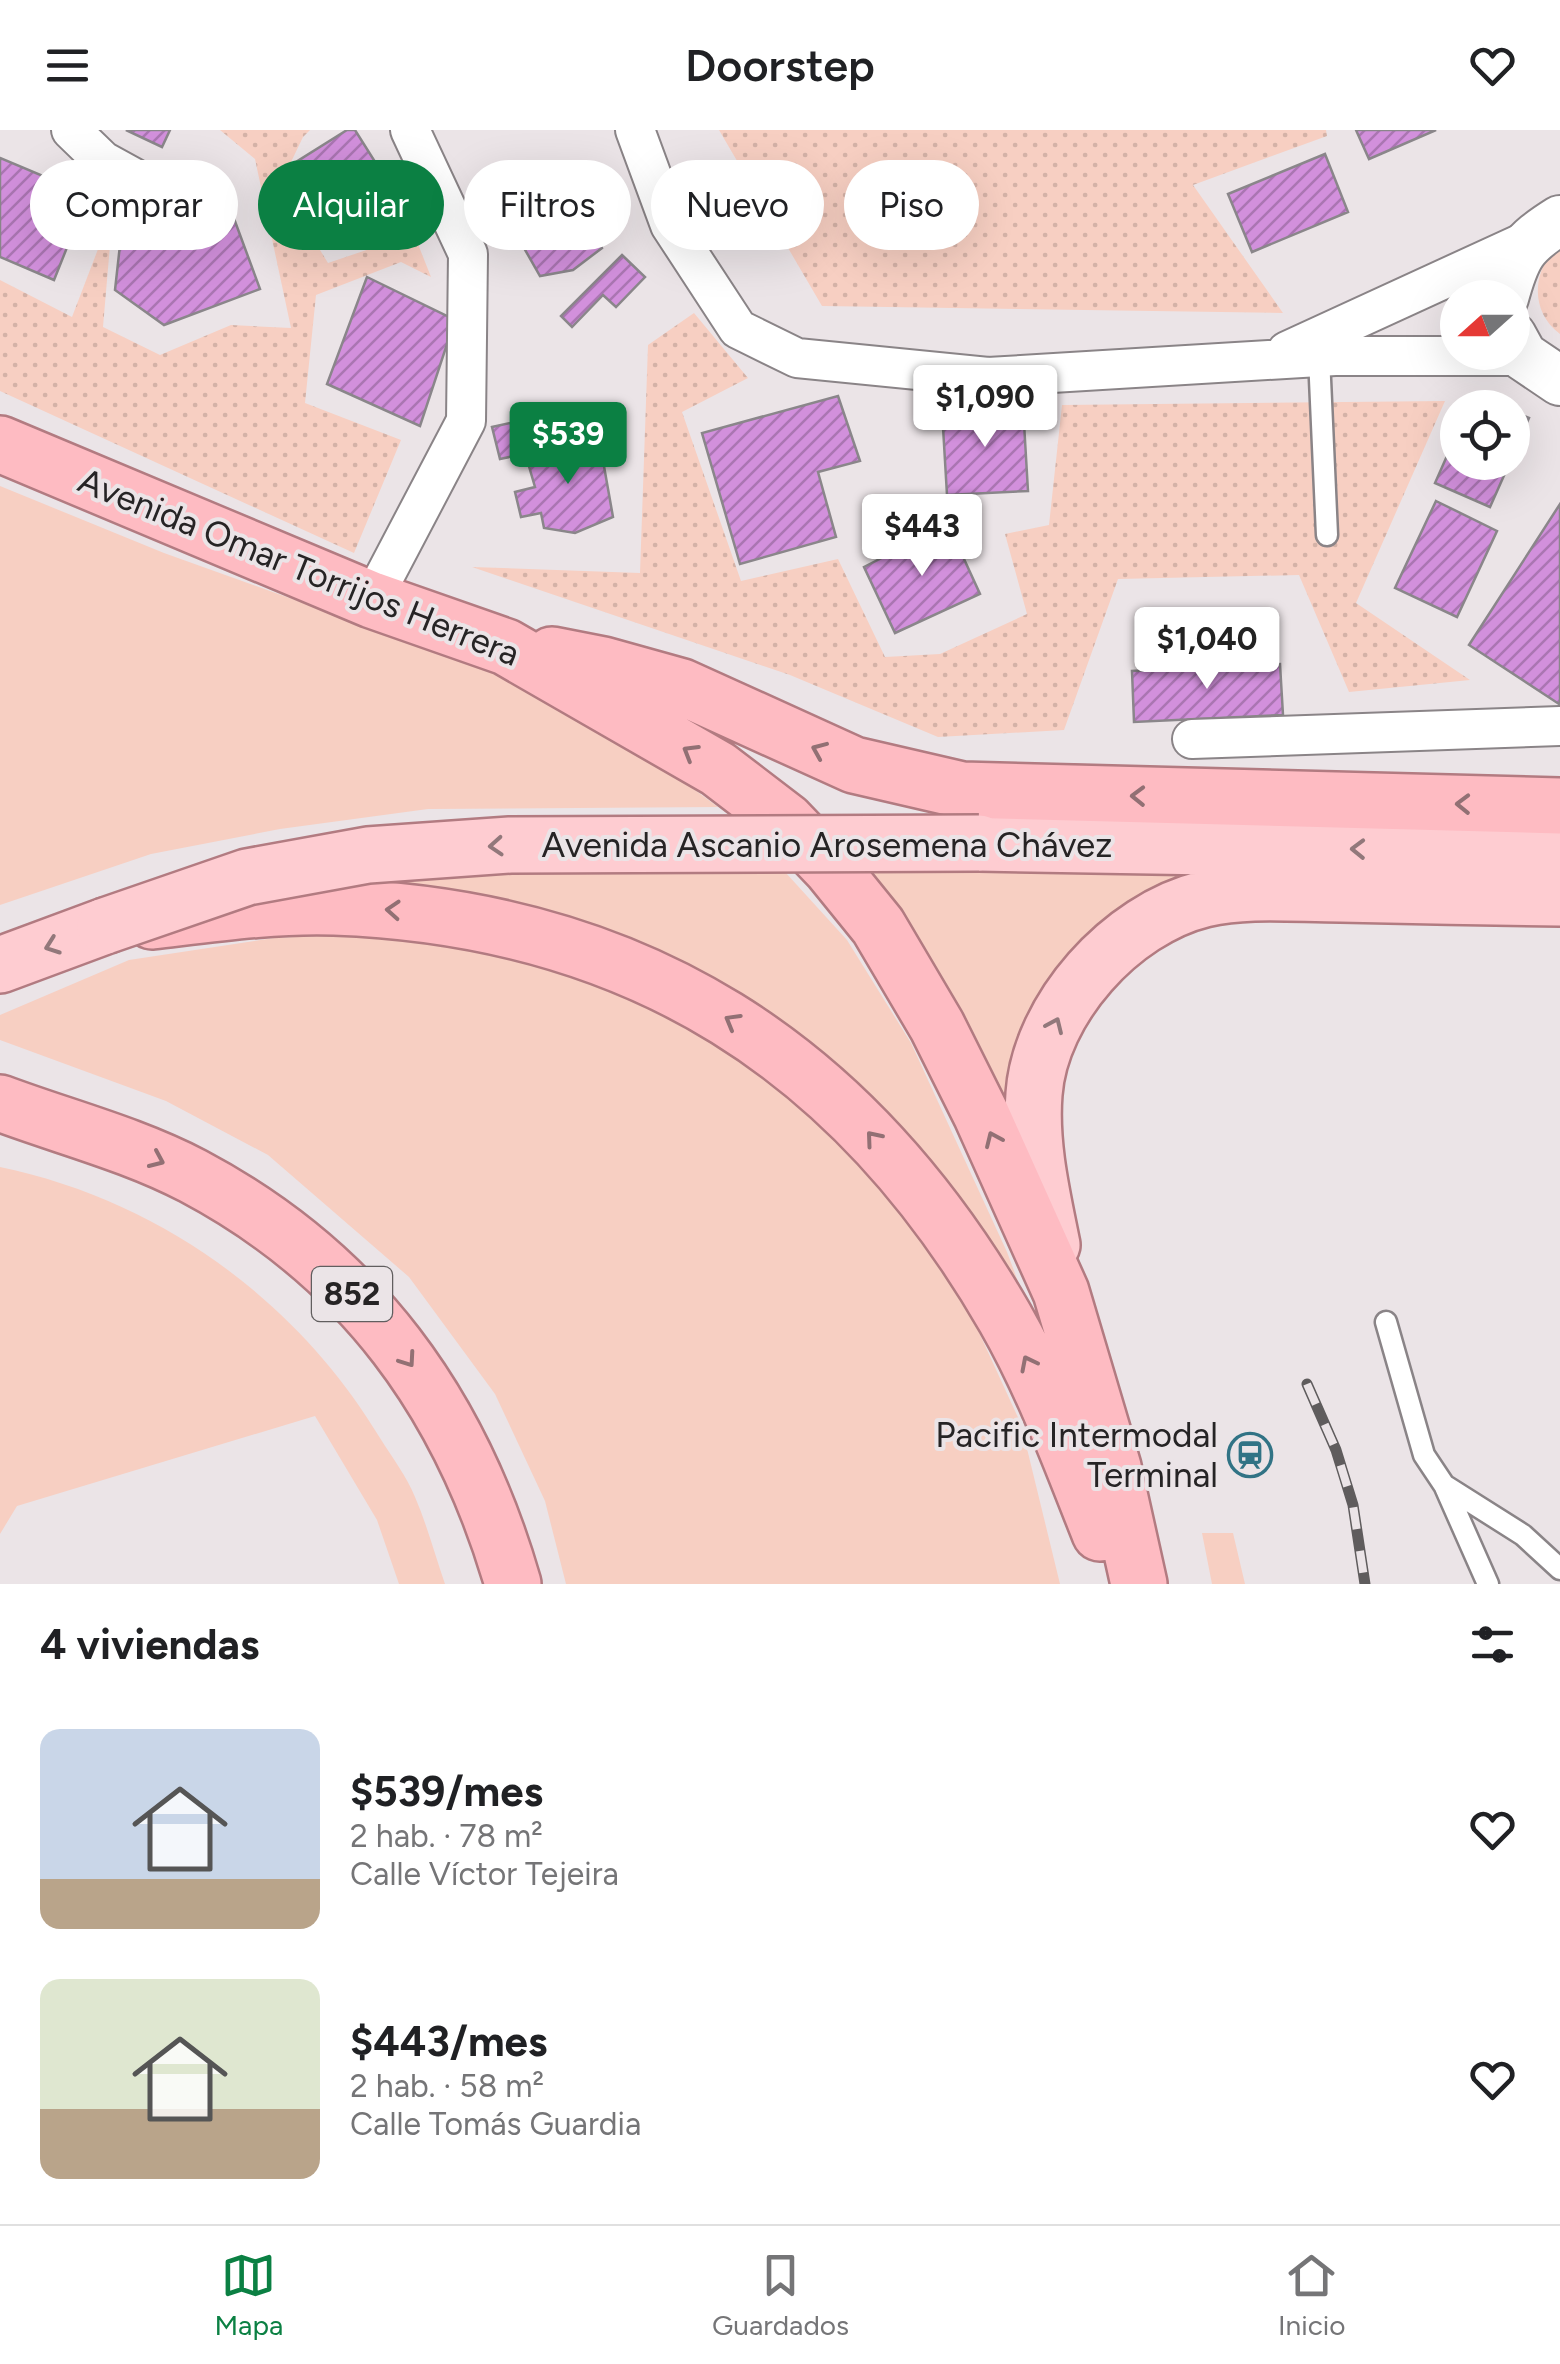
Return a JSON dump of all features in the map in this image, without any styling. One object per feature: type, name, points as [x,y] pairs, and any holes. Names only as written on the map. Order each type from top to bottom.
[{"type":"highway","name":"Avenida Omar Torrijos Herrera","points":[[0,444],[372,600],[506,647],[718,769],[786,821],[878,926],[937,1026],[982,1114],[1061,1292],[1113,1466],[1140,1584]]},
{"type":"highway","points":[[506,647],[603,665],[682,687],[854,766],[962,790],[1560,806]]},
{"type":"highway","points":[[105,926],[246,910],[329,907],[409,911],[514,930],[614,960],[686,994],[748,1030],[811,1078],[862,1124],[956,1242],[1005,1318],[1053,1416],[1102,1538],[1113,1584]]},
{"type":"highway","points":[[0,1104],[66,1127]]},
{"type":"highway","points":[[0,1122],[66,1127]]},
{"type":"highway","name":"852","points":[[66,1127],[130,1148],[192,1175],[305,1250],[354,1296],[399,1348],[438,1404],[470,1464],[496,1527],[513,1584]]},
{"type":"main road","name":"Avenida Ascanio Arosemena Chávez","points":[[0,965],[247,877],[368,855],[510,845],[978,843],[1560,853]]},
{"type":"main road","points":[[1061,1292],[1037,1174],[1034,1092],[1041,1059],[1058,1016],[1076,988],[1107,954],[1182,906],[1241,893],[1560,898]]},
{"type":"street","points":[[71,130],[101,160]]},
{"type":"street","points":[[372,600],[466,421],[468,254],[410,130]]},
{"type":"street","points":[[635,130],[670,225],[738,329],[797,358],[988,377],[1319,358],[1532,358]]},
{"type":"street","points":[[1262,362],[1545,229]]},
{"type":"street","points":[[1509,280],[1513,265],[1545,229]]},
{"type":"street","points":[[1192,739],[1560,726]]},
{"type":"lane","points":[[1319,358],[1327,535]]},
{"type":"lane","points":[[1386,1322],[1424,1455],[1444,1485],[1488,1584]]},
{"type":"lane","points":[[1444,1485],[1523,1535],[1560,1569]]},
{"type":"shaded area","points":[[220,130],[310,130],[292,160],[258,160],[258,173],[255,159]]},
{"type":"shaded area","points":[[719,130],[1326,130],[1327,136],[1193,185],[1283,313],[822,306],[789,250],[824,250],[824,160],[737,160]]},
{"type":"shaded area","points":[[1560,243],[1560,334],[1543,313],[1538,289],[1544,264]]},
{"type":"shaded area","points":[[98,250],[110,250],[103,327],[160,355],[231,325],[291,328],[274,250],[320,250],[328,263],[367,250],[420,250],[431,277],[401,262],[316,295],[305,403],[401,440],[354,553],[0,391],[0,280],[72,317]]},
{"type":"shaded area","points":[[694,313],[748,378],[682,412],[741,581],[838,559],[885,657],[940,654],[1027,614],[1005,534],[1049,525],[1062,405],[1440,401],[1440,412],[1356,603],[1470,680],[1349,692],[1299,575],[1118,579],[1064,730],[938,737],[790,675],[472,567],[640,573],[648,345]]},
{"type":"shaded area","points":[[0,486],[164,553],[493,671],[646,754],[718,807],[428,809],[280,829],[151,854],[0,905]]},
{"type":"shaded area","points":[[776,862],[847,940],[911,1043],[1007,1252],[1047,1359],[972,1222],[917,1146],[838,1069],[747,1003],[648,952],[494,898],[399,888],[267,888],[385,871]]},
{"type":"shaded area","points":[[855,866],[1250,870],[1134,910],[1011,1139]]},
{"type":"shaded area","points":[[359,934],[449,942],[541,961],[632,993],[708,1032],[863,1156],[954,1278],[1021,1424],[1060,1584],[566,1584],[545,1501],[495,1394],[409,1277],[268,1155],[166,1101],[0,1040],[0,1015],[129,960],[274,938]]},
{"type":"shaded area","points":[[0,1167],[59,1182],[115,1204],[218,1263],[265,1300],[308,1342],[346,1388],[399,1467],[412,1490],[445,1584],[399,1584],[377,1520],[315,1416],[17,1506],[0,1534]]},
{"type":"shaded area","points":[[1202,1533],[1233,1533],[1245,1584],[1212,1584]]},
{"type":"building","points":[[126,130],[170,130],[162,147]]},
{"type":"building","points":[[347,130],[355,130],[374,160],[299,160]]},
{"type":"building","points":[[1356,130],[1436,130],[1369,159]]},
{"type":"building","points":[[1325,154],[1348,212],[1252,252],[1228,194]]},
{"type":"building","points":[[0,158],[30,171],[30,250],[66,250],[54,280],[0,257]]},
{"type":"building","points":[[238,229],[260,289],[164,325],[115,290],[119,250],[238,250]]},
{"type":"building","points":[[525,250],[599,250],[573,270],[540,276]]},
{"type":"building","points":[[622,255],[645,277],[616,307],[603,295],[572,327],[561,316]]},
{"type":"building","points":[[367,277],[455,320],[420,426],[327,384]]},
{"type":"building","points":[[838,396],[860,461],[818,472],[836,537],[740,564],[702,433]]},
{"type":"building","points":[[1023,406],[1028,491],[947,495],[942,410]]},
{"type":"building","points":[[528,419],[538,451],[500,459],[492,427]]},
{"type":"building","points":[[599,438],[613,517],[575,533],[544,528],[541,513],[521,517],[515,492],[535,487],[526,456],[563,442]]},
{"type":"building","points":[[1440,472],[1440,480],[1502,480],[1490,507],[1435,483]]},
{"type":"building","points":[[1436,501],[1497,531],[1457,617],[1395,588]]},
{"type":"building","points":[[1560,504],[1560,703],[1559,704],[1469,645]]},
{"type":"building","points":[[948,524],[980,594],[895,633],[864,567]]},
{"type":"building","points":[[1208,657],[1208,667],[1280,664],[1283,715],[1134,722],[1132,671],[1174,669],[1174,658]]},
{"type":"railway","points":[[1307,1384],[1336,1450],[1353,1505],[1365,1584]]},
{"type":"place","name":"Pacific Intermodal Terminal","points":[[1250,1455]]}]
